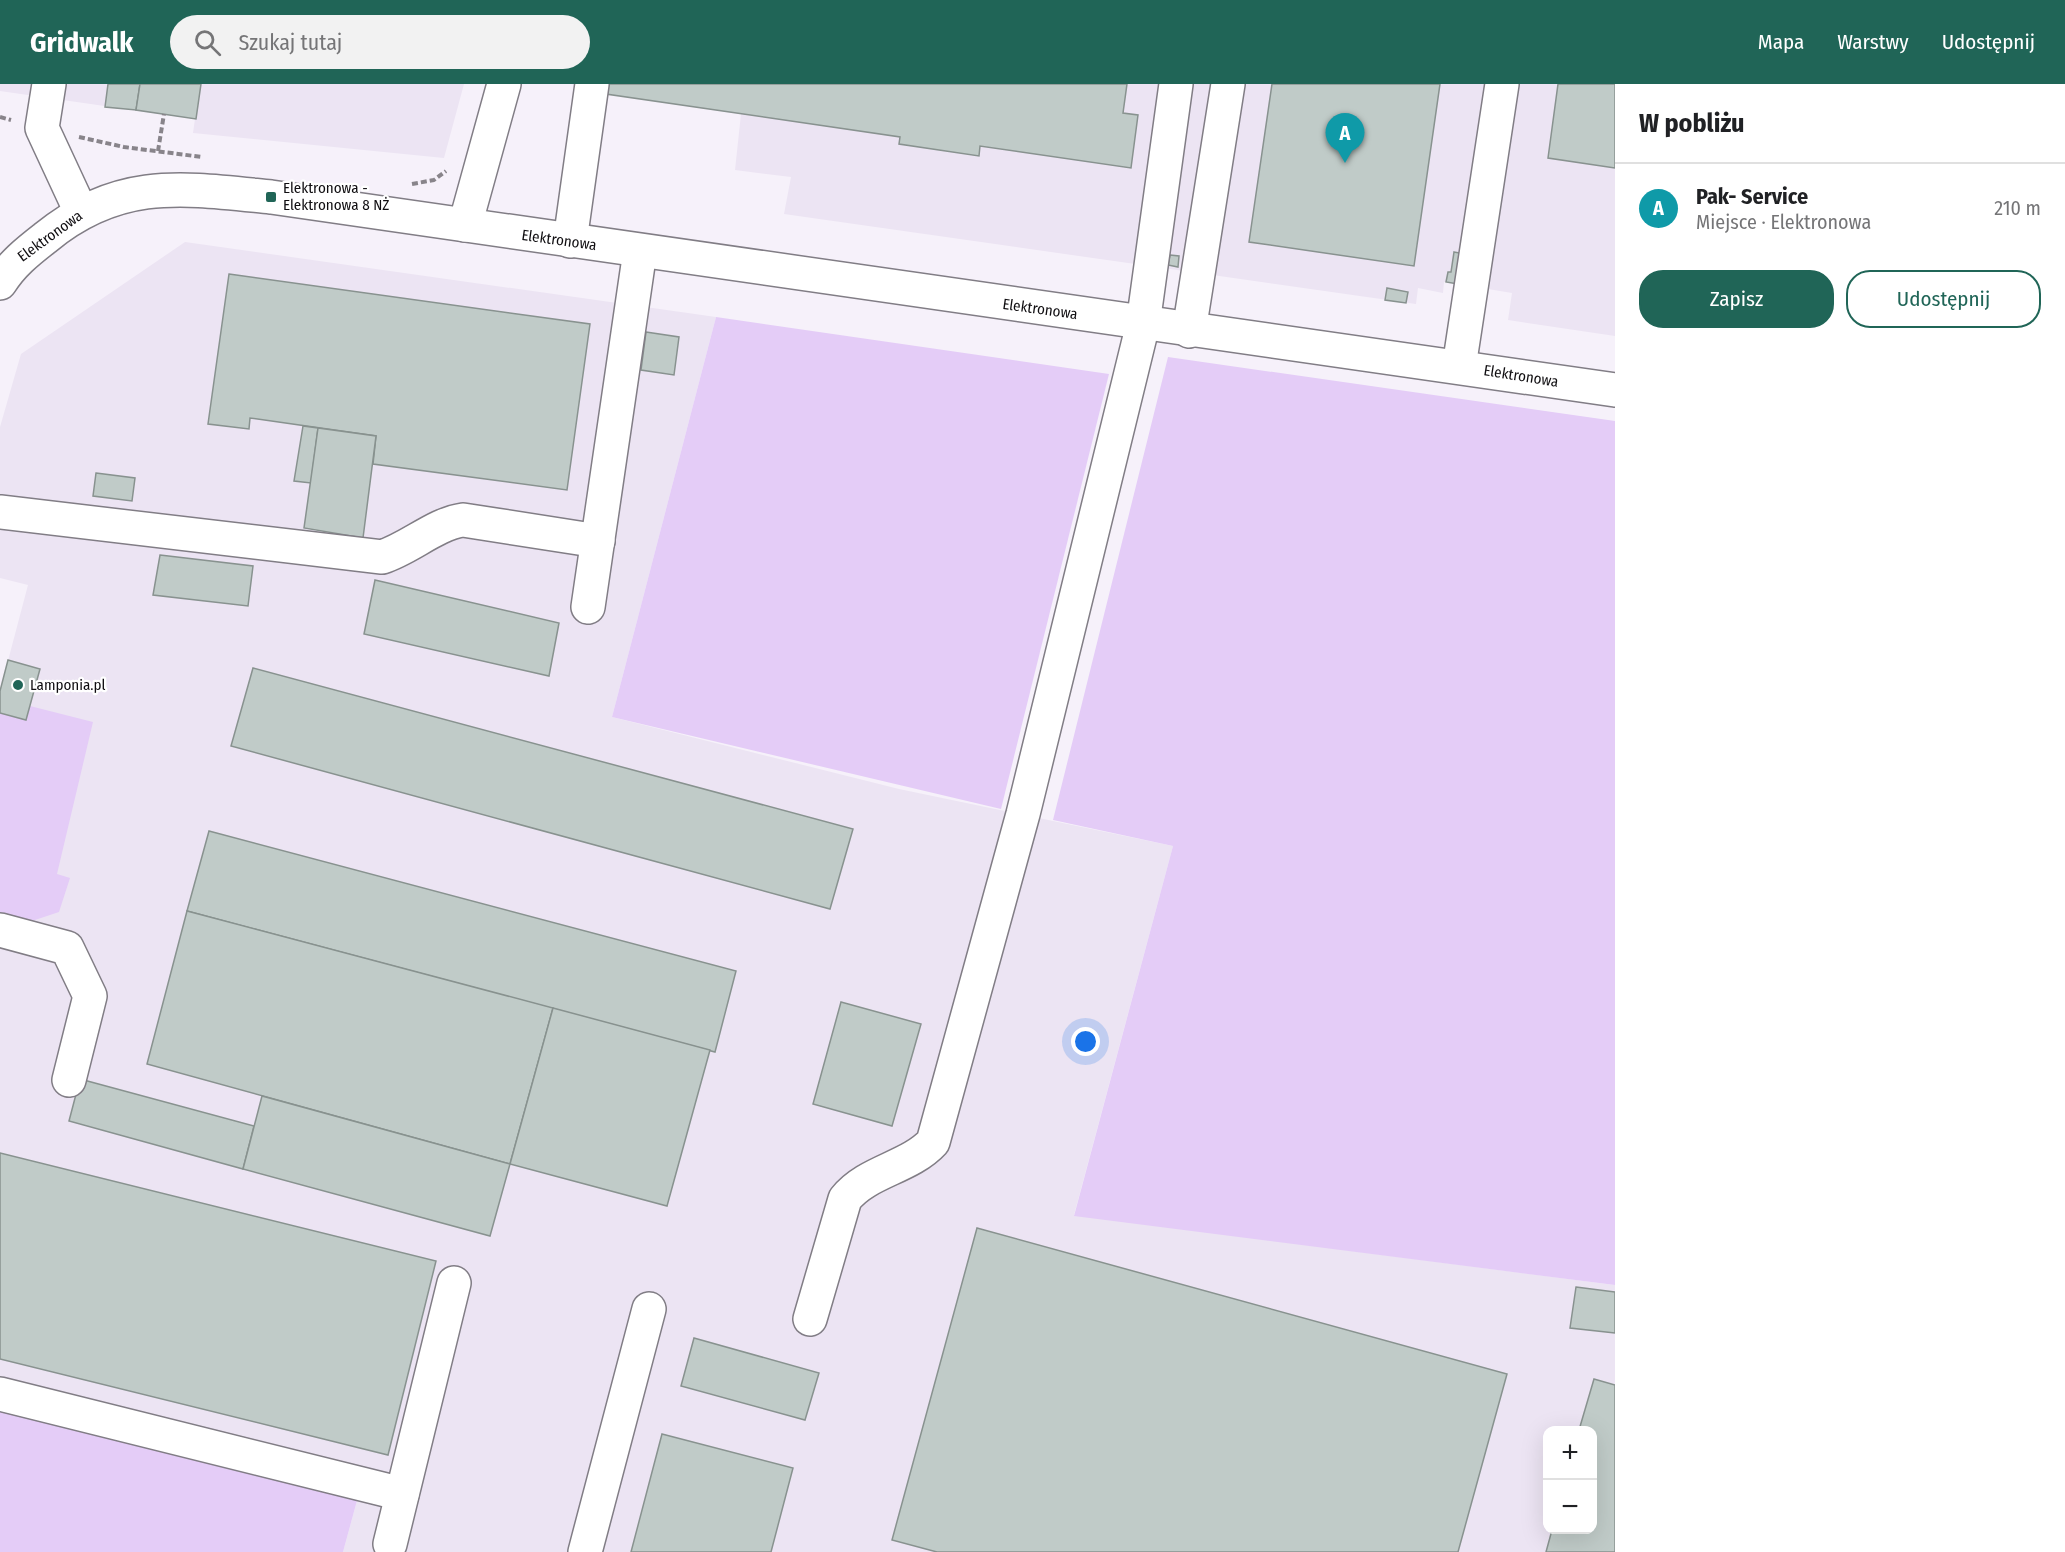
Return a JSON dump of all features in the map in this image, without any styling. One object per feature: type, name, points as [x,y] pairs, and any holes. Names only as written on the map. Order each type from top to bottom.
[{"type":"street","points":[[49,84],[42,128],[81,212]]},
{"type":"street","points":[[465,225],[504,84]]},
{"type":"street","points":[[570,242],[592,84]]},
{"type":"street","points":[[810,1319],[845,1199],[853,1188],[923,1153],[933,1142],[1023,814],[1143,324],[1176,84]]},
{"type":"street","points":[[1189,331],[1228,84]]},
{"type":"street","points":[[1460,367],[1502,84]]},
{"type":"street","name":"Elektronowa","points":[[0,283],[11,265],[81,212],[127,193],[195,189],[271,197],[1189,331],[1615,390]]},
{"type":"street","points":[[588,607],[640,251]]},
{"type":"street","points":[[0,512],[382,557],[400,551],[452,522],[463,520],[598,541]]},
{"type":"street","points":[[0,930],[67,948],[90,996],[69,1080]]},
{"type":"street","points":[[390,1544],[454,1283]]},
{"type":"street","points":[[585,1552],[649,1309]]},
{"type":"street","points":[[0,1394],[402,1494]]},
{"type":"path","points":[[159,151],[164,114]]},
{"type":"path","points":[[0,117],[124,147],[210,158]]},
{"type":"path","points":[[402,183],[434,180],[450,168]]},
{"type":"shaded area","points":[[0,84],[464,84],[444,158],[193,133],[195,119],[0,91]]},
{"type":"shaded area","points":[[570,84],[1615,84],[1615,336],[1508,320],[1512,293],[1446,282],[1444,282],[1443,293],[1418,288],[1416,304],[784,214],[791,177],[735,170],[741,114],[606,94],[591,87]]},
{"type":"shaded area","points":[[185,242],[716,317],[612,717],[899,789],[1173,846],[1074,1215],[1615,1285],[1615,1552],[343,1552],[358,1497],[0,1407],[0,816],[26,720],[0,713],[0,691],[28,585],[0,578],[0,427],[21,354]]},
{"type":"shaded area","points":[[716,317],[1109,374],[1001,809],[612,717]]},
{"type":"shaded area","points":[[1168,357],[1615,421],[1615,1285],[1074,1216],[1173,846],[1053,820]]},
{"type":"shaded area","points":[[30,706],[93,722],[57,874],[70,878],[59,912],[26,923],[0,918],[0,713],[26,720]]},
{"type":"shaded area","points":[[0,1407],[358,1497],[343,1552],[0,1552]]},
{"type":"building","points":[[108,84],[140,84],[136,110],[105,107]]},
{"type":"building","points":[[140,84],[201,84],[196,119],[136,110]]},
{"type":"building","points":[[607,84],[1127,84],[1123,113],[1138,115],[1131,168],[980,146],[979,156],[899,144],[900,137],[606,94]]},
{"type":"building","points":[[1272,84],[1440,84],[1414,266],[1249,242]]},
{"type":"building","points":[[1558,84],[1615,84],[1615,168],[1548,158]]},
{"type":"building","points":[[1454,252],[1465,254],[1464,285],[1446,282],[1448,272],[1451,272]]},
{"type":"building","points":[[1170,255],[1179,256],[1178,267],[1168,265]]},
{"type":"building","points":[[229,274],[590,324],[567,490],[373,464],[376,436],[250,418],[249,429],[208,424]]},
{"type":"building","points":[[1387,288],[1408,292],[1406,303],[1385,300]]},
{"type":"building","points":[[646,332],[679,337],[674,375],[641,370]]},
{"type":"building","points":[[303,426],[318,428],[311,483],[294,481]]},
{"type":"building","points":[[318,428],[376,436],[363,538],[304,528]]},
{"type":"building","points":[[96,473],[135,478],[132,501],[93,496]]},
{"type":"building","points":[[160,555],[253,566],[248,606],[153,595]]},
{"type":"building","points":[[375,580],[559,623],[549,676],[364,634]]},
{"type":"building","points":[[8,660],[40,669],[26,720],[0,713],[0,691]]},
{"type":"building","points":[[253,668],[853,829],[830,909],[231,746]]},
{"type":"building","points":[[209,831],[736,971],[715,1052],[187,911]]},
{"type":"building","points":[[187,911],[553,1008],[510,1164],[147,1064]]},
{"type":"building","points":[[841,1002],[921,1024],[892,1126],[813,1104]]},
{"type":"building","points":[[553,1008],[710,1050],[667,1206],[510,1164]]},
{"type":"building","points":[[80,1079],[254,1126],[243,1169],[69,1121]]},
{"type":"building","points":[[262,1096],[510,1164],[490,1236],[243,1169]]},
{"type":"building","points":[[0,1153],[436,1261],[388,1455],[0,1359]]},
{"type":"building","points":[[977,1228],[1507,1374],[1458,1552],[937,1552],[892,1540]]},
{"type":"building","points":[[1576,1287],[1615,1292],[1615,1333],[1570,1328]]},
{"type":"building","points":[[694,1338],[819,1373],[805,1420],[681,1386]]},
{"type":"building","points":[[1594,1379],[1615,1385],[1615,1552],[1546,1552],[1551,1534],[1597,1534],[1597,1426],[1580,1426]]},
{"type":"building","points":[[662,1434],[793,1468],[771,1552],[631,1552]]},
{"type":"place","name":"Pak- Service","points":[[1345,163]]},
{"type":"place","name":"Elektronowa - Elektronowa 8 NŻ","points":[[271,197]]},
{"type":"place","name":"Lamponia.pl","points":[[18,685]]}]
